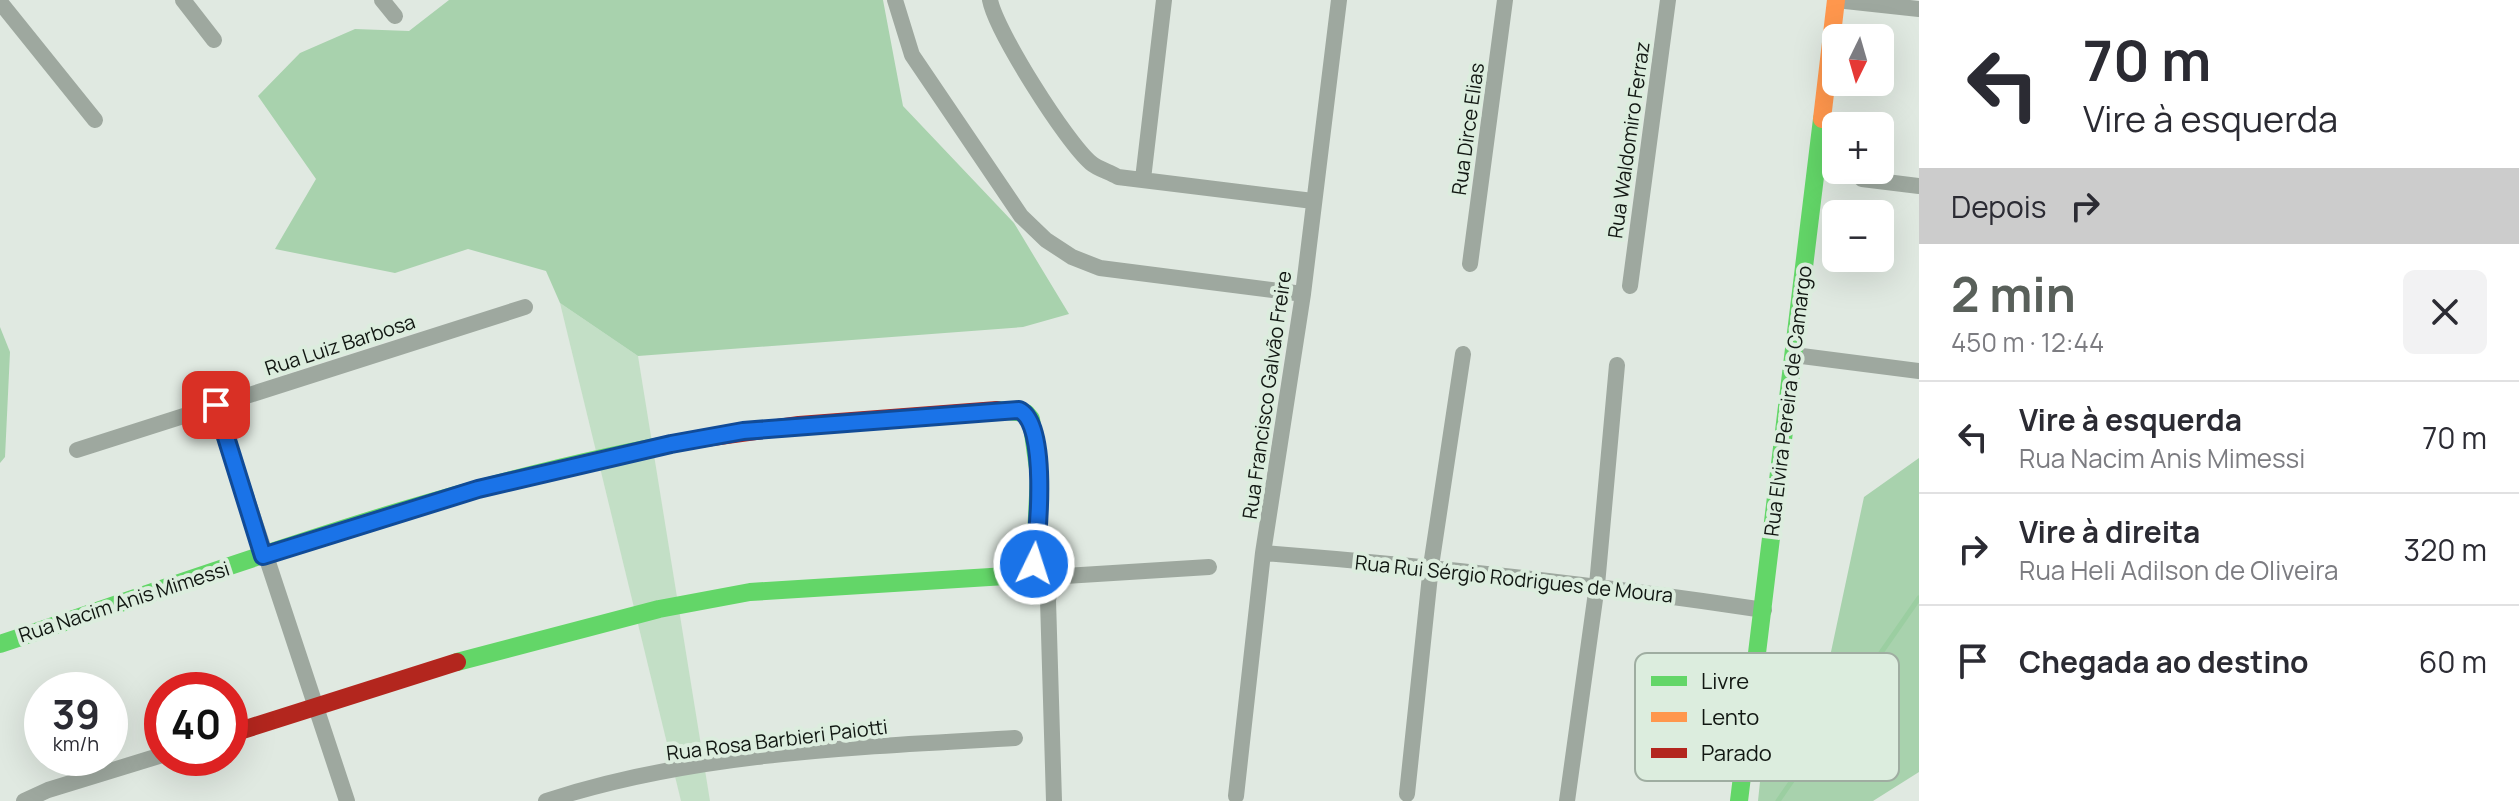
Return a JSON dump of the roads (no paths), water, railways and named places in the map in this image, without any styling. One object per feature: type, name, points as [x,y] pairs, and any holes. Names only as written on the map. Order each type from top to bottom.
[{"type":"street","points":[[183,0],[214,40]]},
{"type":"street","points":[[382,0],[395,16]]},
{"type":"street","points":[[895,0],[912,55],[998,185],[1021,216],[1046,240],[1072,257],[1100,268],[1303,294]]},
{"type":"street","points":[[990,0],[993,15],[1009,45],[1091,163],[1118,177],[1313,201]]},
{"type":"street","points":[[1143,179],[1164,0]]},
{"type":"street","name":"Rua Francisco Galvão Freire","points":[[1236,796],[1263,553],[1303,294],[1339,0]]},
{"type":"street","name":"Rua Dirce Elias","points":[[1470,264],[1505,0]]},
{"type":"street","name":"Rua Waldomiro Ferraz","points":[[1630,286],[1668,0]]},
{"type":"street","points":[[1836,0],[1919,9]]},
{"type":"street","name":"Rua Elvira Pereira de Camargo","points":[[1758,653],[1836,0]]},
{"type":"street","points":[[0,2],[95,120]]},
{"type":"street","points":[[1894,183],[1919,186]]},
{"type":"street","name":"Rua Luiz Barbosa","points":[[77,450],[525,307]]},
{"type":"street","points":[[1407,794],[1431,566],[1463,354]]},
{"type":"street","points":[[1794,355],[1919,371]]},
{"type":"street","points":[[1567,801],[1597,585],[1617,365]]},
{"type":"street","points":[[216,405],[263,556],[347,801]]},
{"type":"street","name":"Rua Nacim Anis Mimessi","points":[[0,644],[263,556],[478,489],[671,444],[743,431],[1010,409],[1026,413],[1035,430],[1039,476],[1034,564],[1022,575],[750,592],[659,609],[485,653],[314,708]]},
{"type":"street","name":"Rua Rui Sérgio Rodrigues de Moura","points":[[1263,553],[1431,566],[1597,585],[1764,610]]},
{"type":"street","points":[[1054,801],[1048,600],[1051,586],[1065,576],[1209,567]]},
{"type":"street","points":[[248,728],[314,708]]},
{"type":"street","name":"Rua Rosa Barbieri Paiotti","points":[[546,801],[703,766],[871,746],[1015,738]]},
{"type":"street","points":[[24,801],[144,761]]},
{"type":"street","name":"Rua Elvira Pereira de Camargo","points":[[1739,801],[1742,781]]},
{"type":"waterway","points":[[1881,653],[1919,598]]},
{"type":"waterway","points":[[1778,801],[1792,781]]}]
